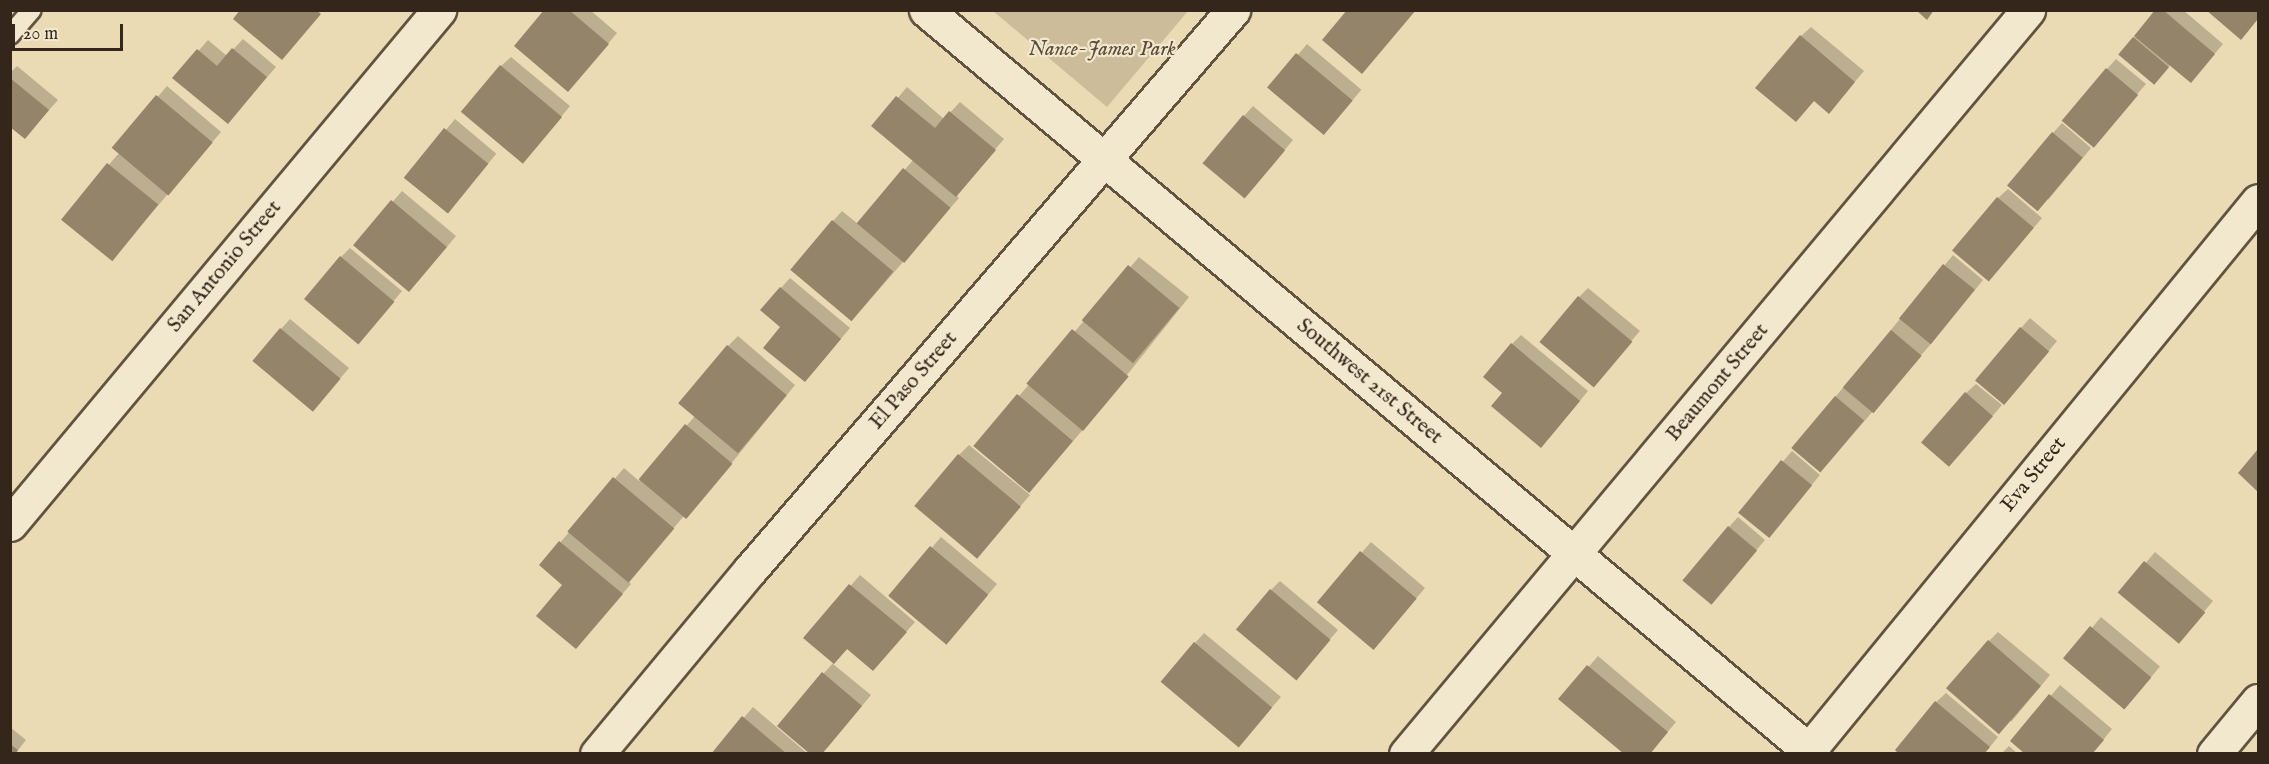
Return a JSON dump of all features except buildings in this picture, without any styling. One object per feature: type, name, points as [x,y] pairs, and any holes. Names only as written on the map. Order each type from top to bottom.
[{"type":"street","name":"San Antonio Street","points":[[10,524],[439,10]]},
{"type":"street","name":"Southwest 21st Street","points":[[926,10],[1811,752]]},
{"type":"street","name":"El Paso Street","points":[[597,753],[750,570],[1106,161],[1233,10]]},
{"type":"street","name":"Beaumont Street","points":[[1406,753],[2028,10]]},
{"type":"street","name":"Eva Street","points":[[1811,752],[2259,201]]},
{"type":"street","points":[[2214,753],[2259,701]]},
{"type":"lane","points":[[10,35],[32,10]]},
{"type":"green space","name":"Nance-James Park","points":[[993,11],[1188,11],[1107,107]]}]
